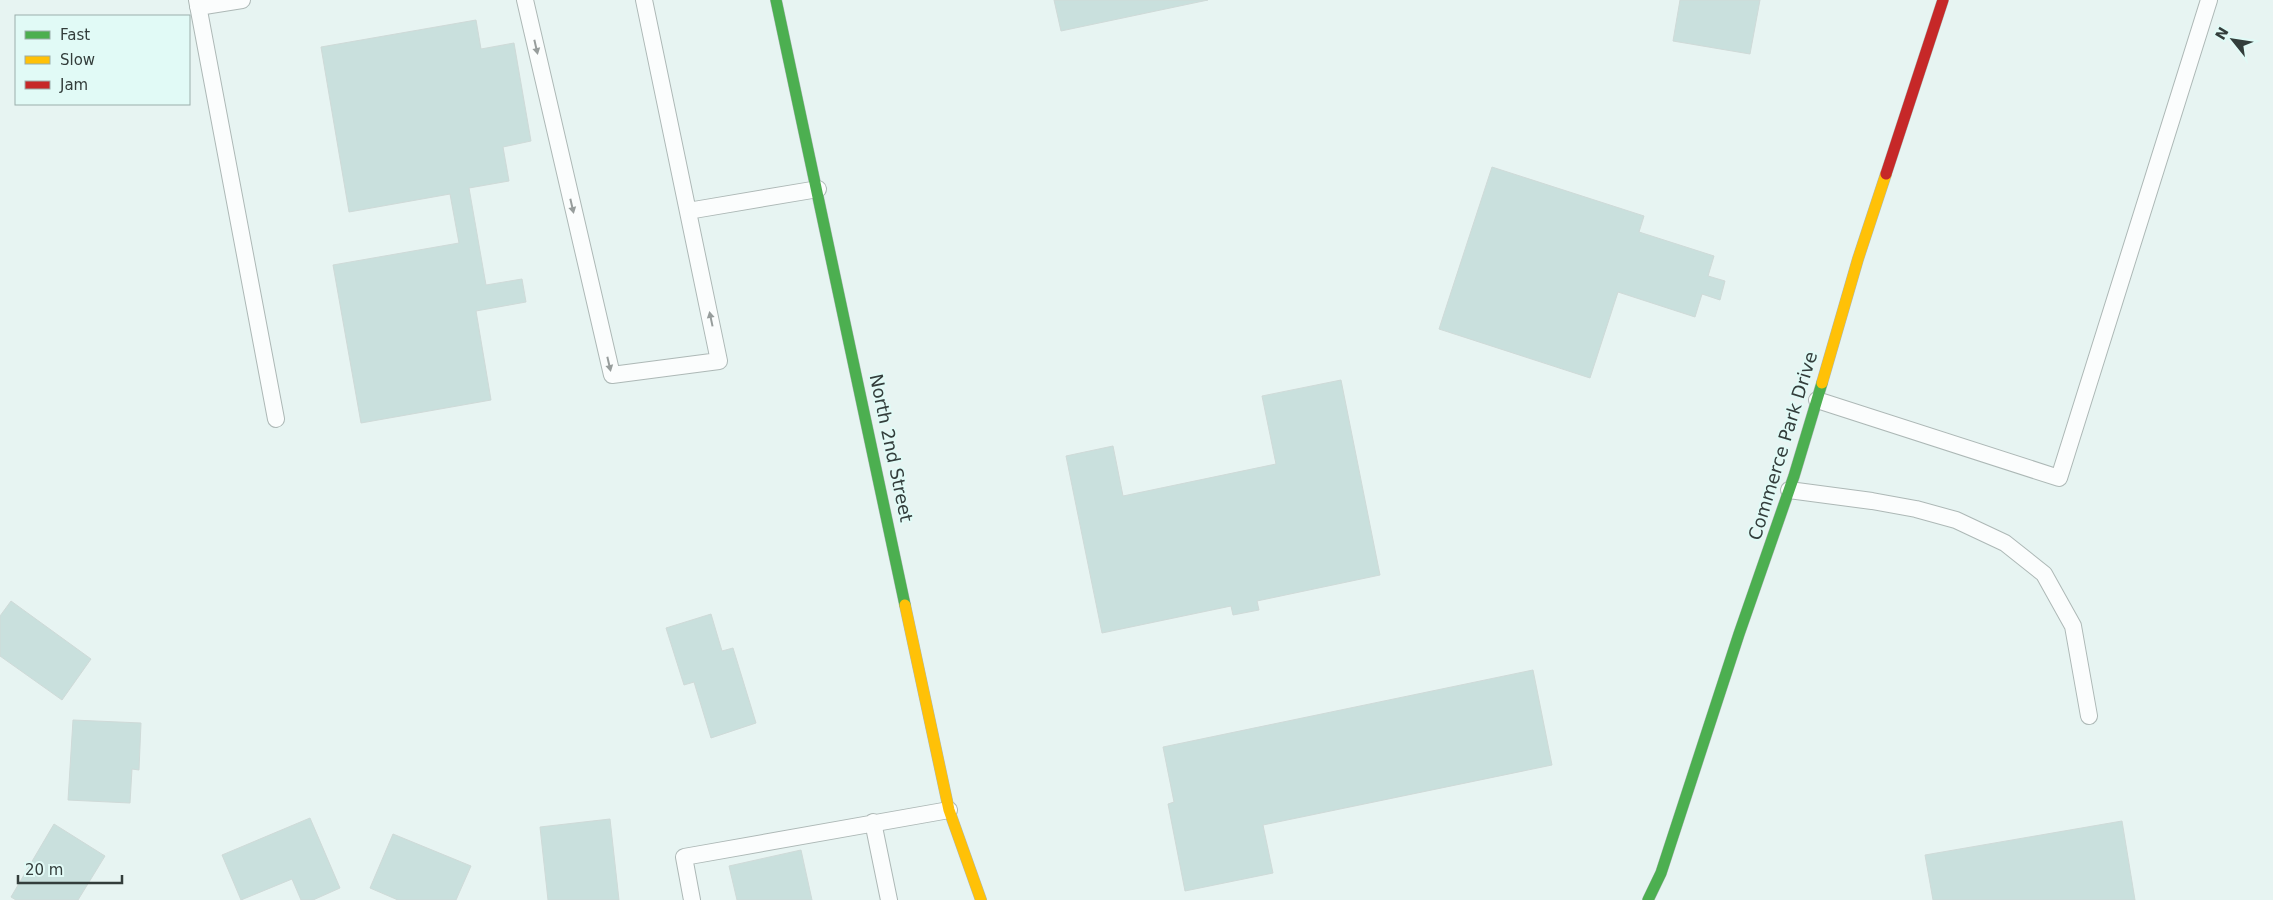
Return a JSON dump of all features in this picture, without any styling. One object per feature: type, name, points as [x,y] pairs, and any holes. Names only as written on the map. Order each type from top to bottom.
[{"type":"street","name":"North 2nd Street","points":[[776,0],[818,189],[949,810],[982,900]]},
{"type":"street","name":"Commerce Park Drive","points":[[1648,900],[1661,873],[1790,490],[1858,259],[1943,0]]},
{"type":"lane","points":[[242,0],[197,4],[276,419]]},
{"type":"lane","points":[[525,0],[612,375],[719,361],[644,0]]},
{"type":"lane","points":[[1817,400],[2059,478],[2209,0]]},
{"type":"lane","points":[[688,211],[818,189]]},
{"type":"lane","points":[[1790,490],[1872,501],[1916,510],[1956,520],[2006,543],[2044,574],[2074,626],[2089,716]]},
{"type":"lane","points":[[692,900],[684,857],[949,810]]},
{"type":"lane","points":[[873,822],[889,900]]},
{"type":"building","points":[[1054,0],[1208,0],[1061,31]]},
{"type":"building","points":[[1680,0],[1760,0],[1750,54],[1673,41]]},
{"type":"building","points":[[476,20],[481,49],[514,43],[531,141],[503,147],[509,181],[469,188],[486,285],[522,279],[526,302],[476,311],[491,400],[361,423],[333,265],[459,243],[450,194],[349,212],[321,47]]},
{"type":"building","points":[[1492,167],[1644,216],[1639,232],[1714,256],[1708,276],[1725,281],[1720,300],[1702,294],[1695,317],[1618,292],[1590,378],[1439,329]]},
{"type":"building","points":[[1341,380],[1380,575],[1257,601],[1259,610],[1233,615],[1231,606],[1102,633],[1066,456],[1113,446],[1123,496],[1276,464],[1262,396]]},
{"type":"building","points":[[11,601],[91,659],[62,700],[0,656],[0,616]]},
{"type":"building","points":[[711,614],[722,651],[733,648],[756,723],[711,738],[694,682],[684,685],[666,628]]},
{"type":"building","points":[[1533,670],[1552,765],[1263,825],[1273,873],[1185,891],[1168,804],[1174,802],[1163,747]]},
{"type":"building","points":[[73,720],[141,723],[139,770],[132,769],[130,803],[68,800]]},
{"type":"building","points":[[310,818],[340,888],[313,900],[301,900],[292,879],[241,900],[222,855]]},
{"type":"building","points":[[610,819],[619,900],[548,900],[540,827]]},
{"type":"building","points":[[2122,821],[2135,900],[1933,900],[1925,855]]},
{"type":"building","points":[[54,824],[105,856],[78,900],[16,900],[11,897]]},
{"type":"building","points":[[393,834],[471,866],[456,900],[398,900],[370,888]]},
{"type":"building","points":[[801,850],[812,900],[737,900],[729,866]]},
{"type":"traffic: fast","points":[[776,0],[905,605]]},
{"type":"traffic: fast","points":[[1648,900],[1661,873],[1739,634],[1794,476],[1822,383]]},
{"type":"traffic: slow","points":[[1822,383],[1858,259],[1886,174]]},
{"type":"traffic: slow","points":[[905,605],[949,810],[981,900]]},
{"type":"traffic: jam","points":[[1886,174],[1943,0]]}]
